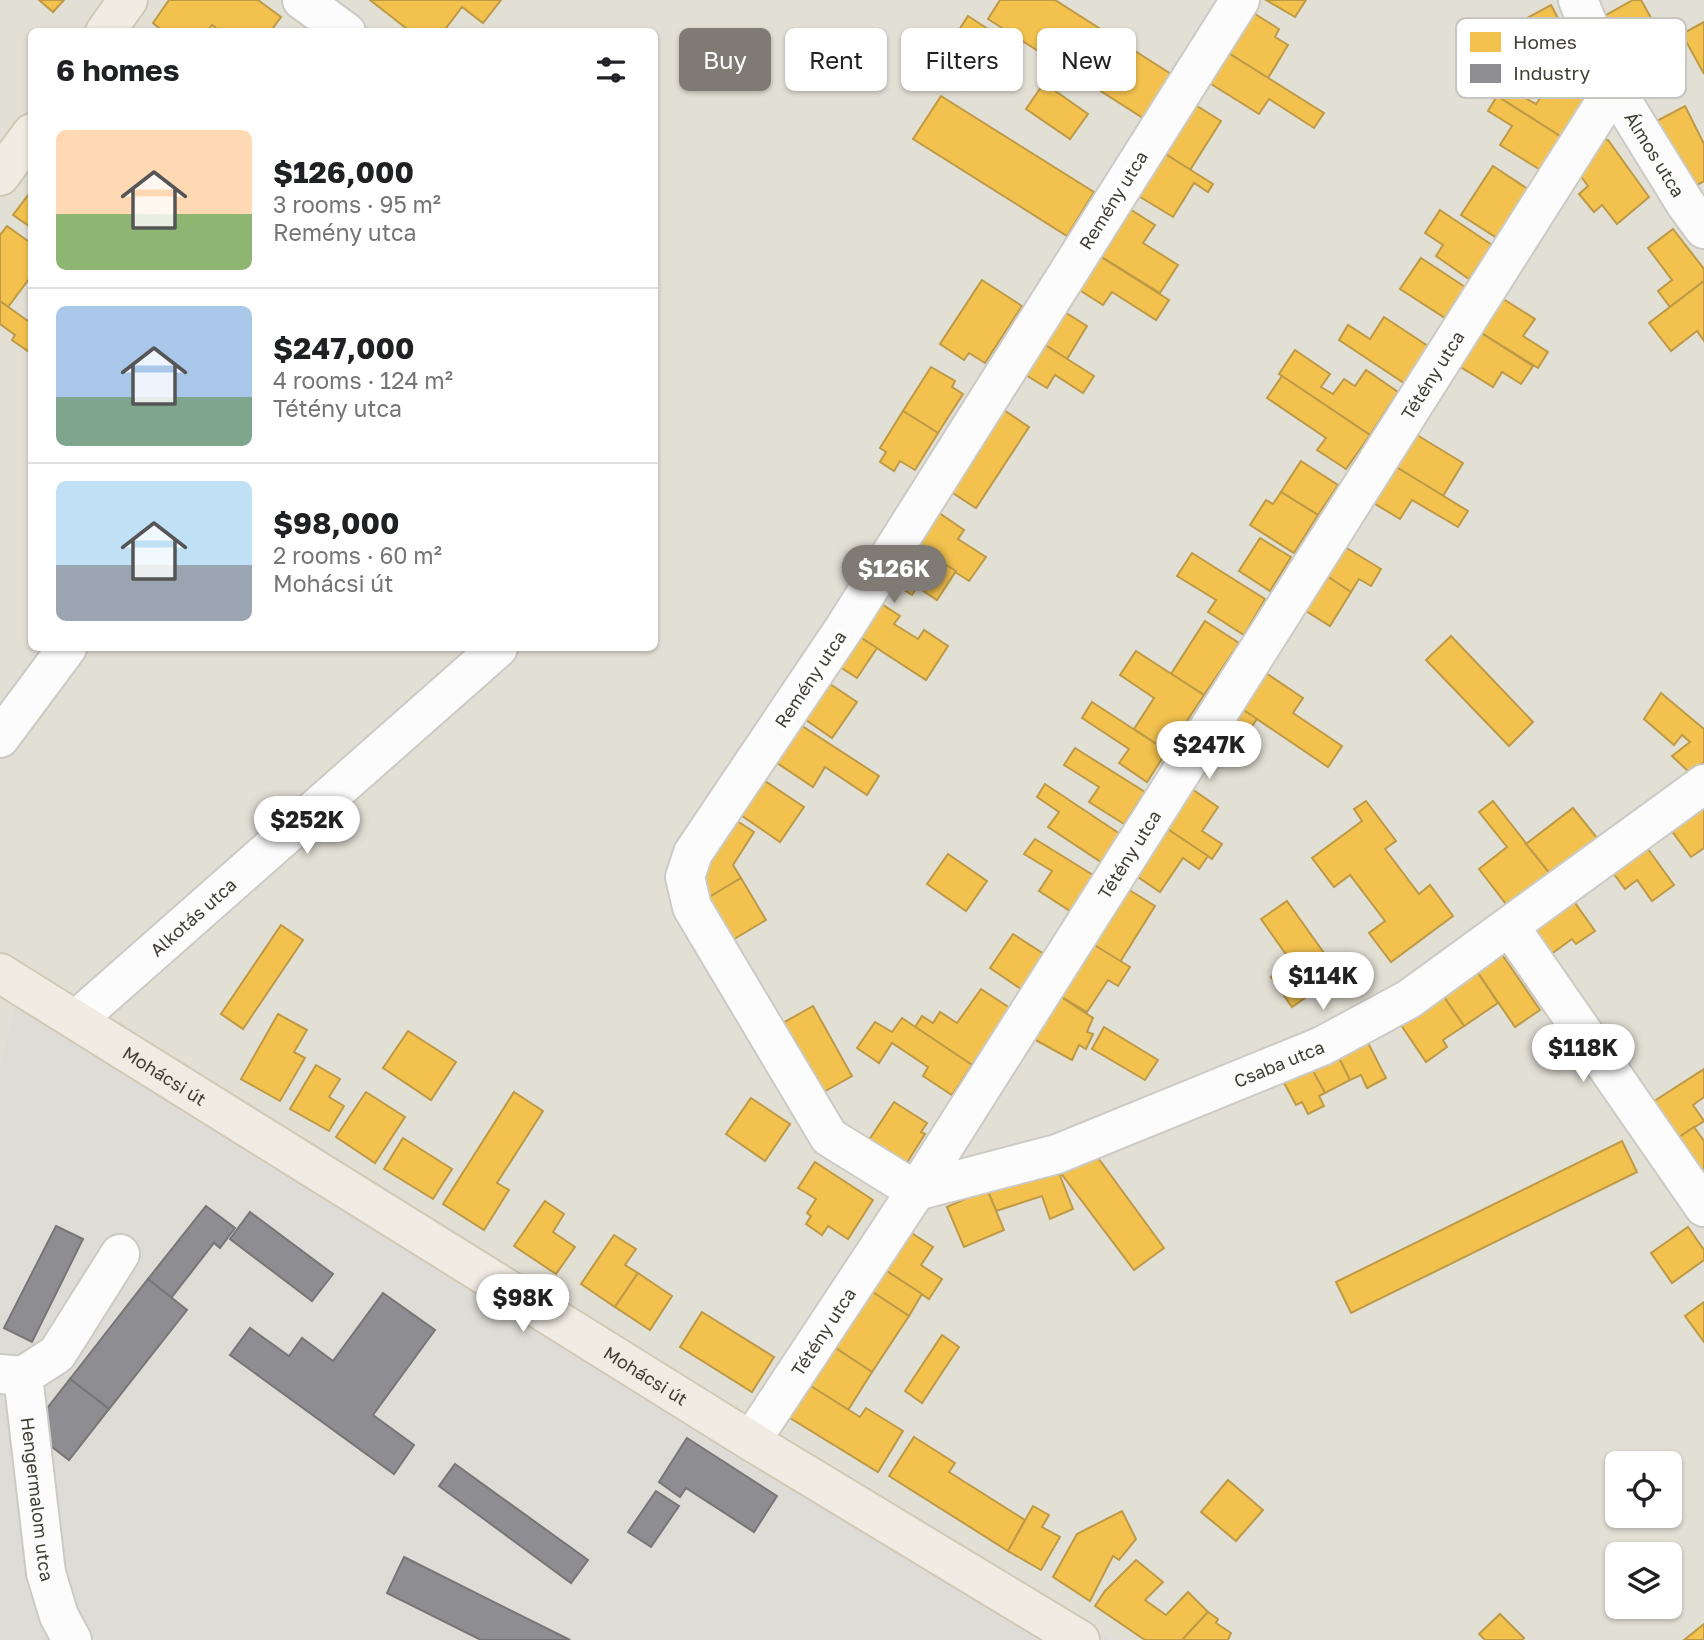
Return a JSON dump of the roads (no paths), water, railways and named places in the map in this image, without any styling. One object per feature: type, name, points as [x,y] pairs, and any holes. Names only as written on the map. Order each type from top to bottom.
[{"type":"main road","points":[[108,28],[128,0]]},
{"type":"main road","points":[[0,176],[28,138]]},
{"type":"main road","name":"Mohácsi út","points":[[0,973],[751,1441],[1080,1640]]},
{"type":"street","points":[[302,0],[340,28]]},
{"type":"street","name":"Remény utca","points":[[916,1191],[829,1137],[692,907],[685,877],[693,853],[845,627],[1240,0]]},
{"type":"street","name":"Álmos utca","points":[[1578,0],[1585,18]]},
{"type":"street","name":"Tétény utca","points":[[751,1441],[916,1191],[1608,98]]},
{"type":"street","name":"Álmos utca","points":[[1620,98],[1685,204],[1704,229]]},
{"type":"street","points":[[0,738],[65,651]]},
{"type":"street","name":"Alkotás utca","points":[[76,1020],[495,651]]},
{"type":"street","name":"Csaba utca","points":[[916,1191],[1057,1154],[1322,1046],[1409,999],[1704,784]]},
{"type":"street","points":[[1510,927],[1704,1207]]},
{"type":"street","points":[[12,1375],[57,1354],[120,1254]]},
{"type":"street","name":"Hengermalom utca","points":[[12,1375],[46,1573],[59,1616],[72,1640]]}]
